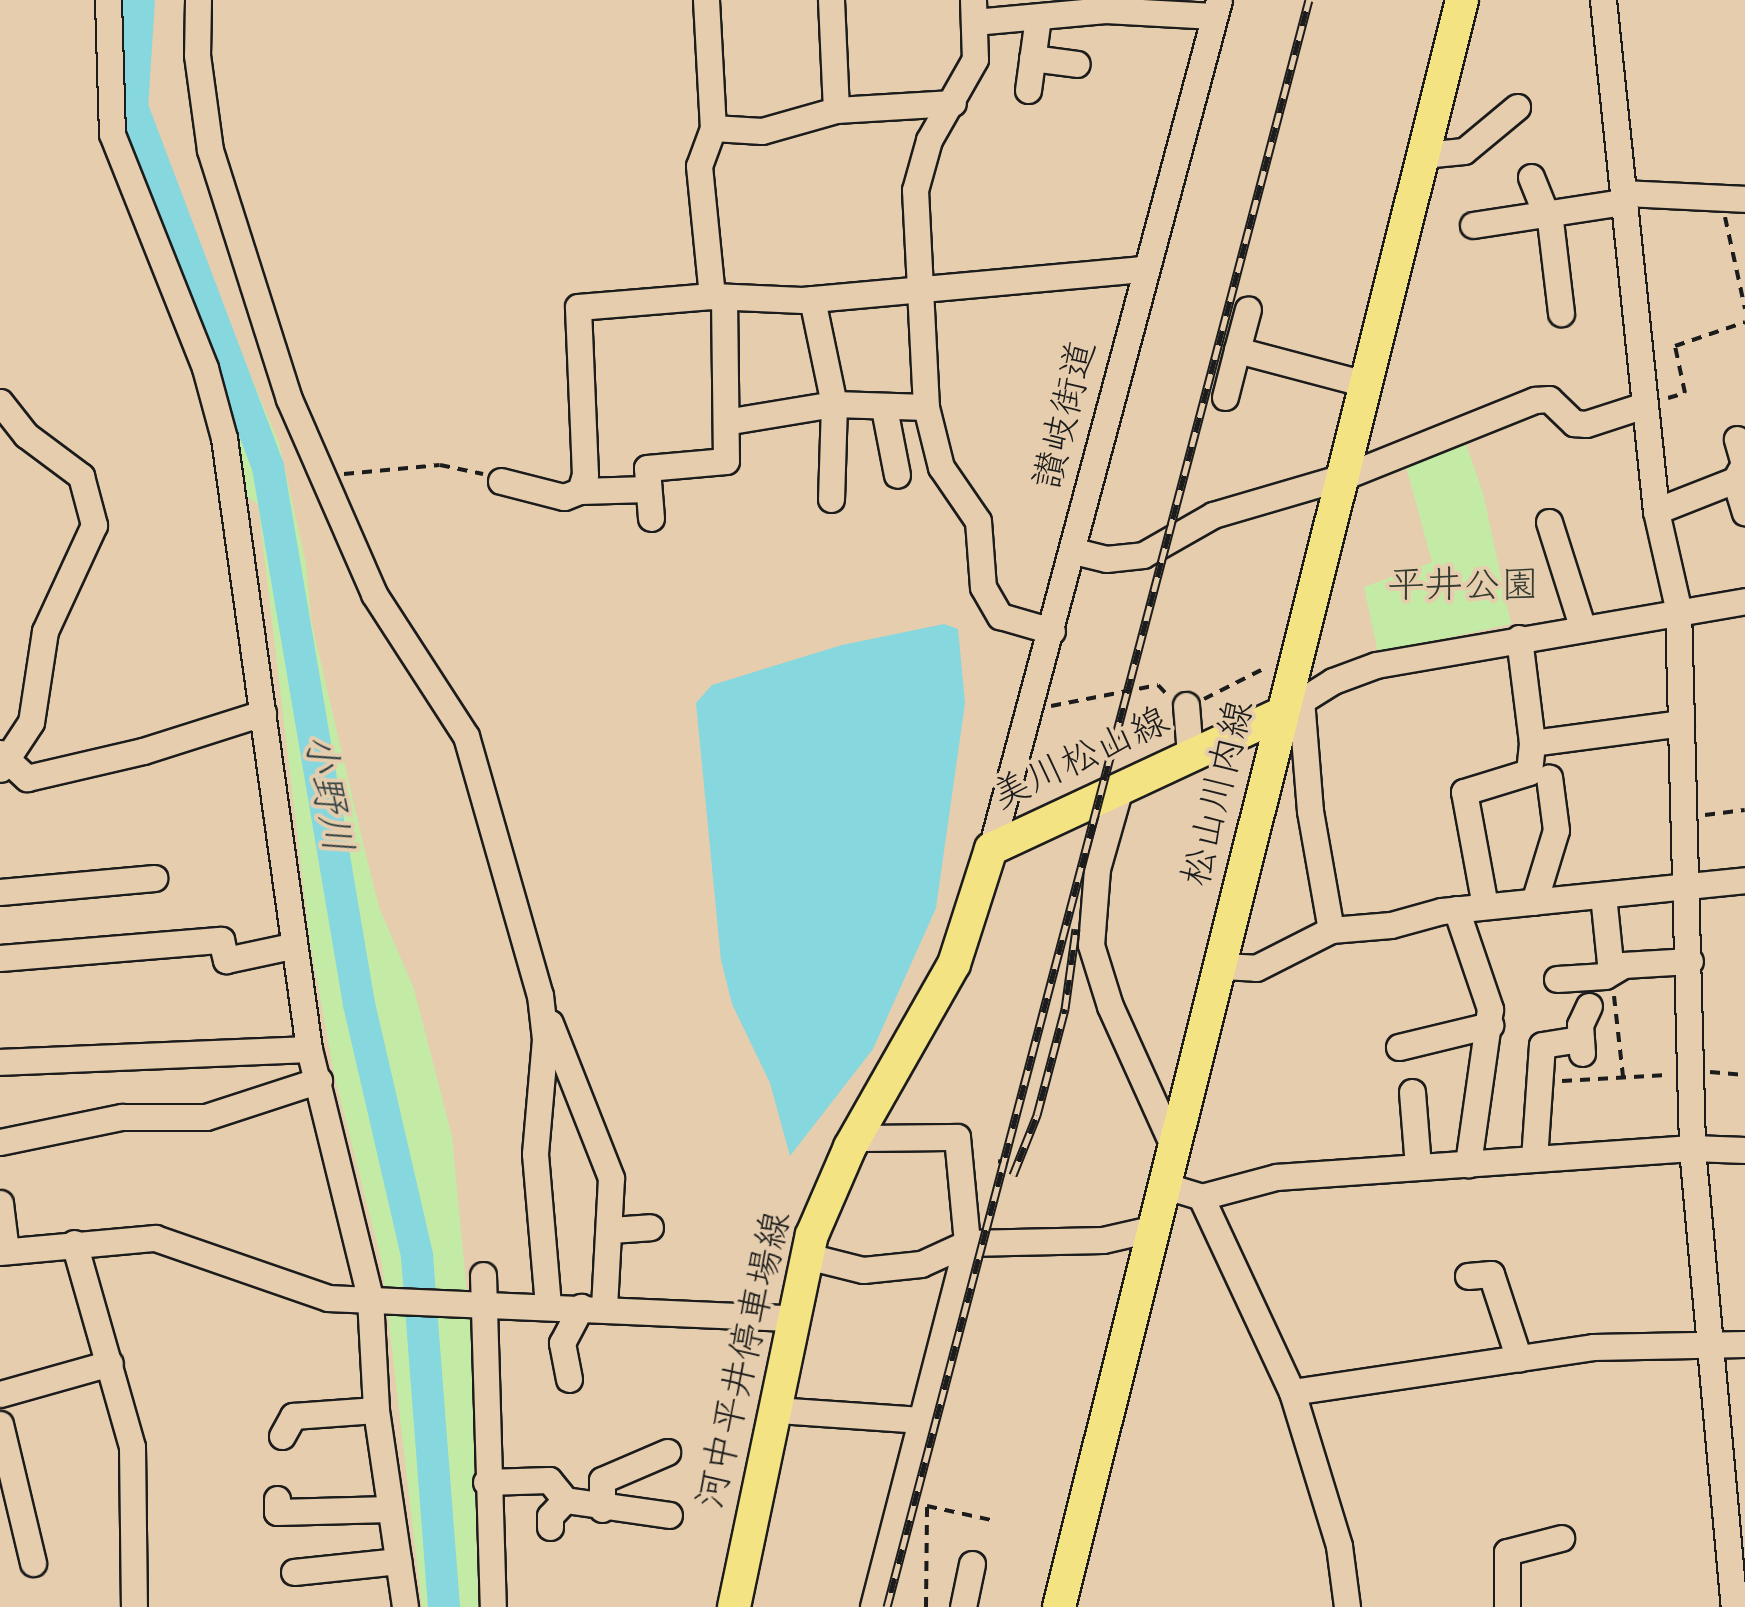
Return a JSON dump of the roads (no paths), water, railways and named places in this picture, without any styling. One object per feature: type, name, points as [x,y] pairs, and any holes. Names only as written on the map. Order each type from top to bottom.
[{"type":"main road","name":"松山川内線","points":[[1060,1607],[1221,966],[1292,706],[1296,660],[1462,0]]},
{"type":"main road","name":"美川松山線","points":[[855,1138],[954,964],[990,849],[1292,706]]},
{"type":"main road","name":"河中平井停車場線","points":[[734,1607],[806,1256],[855,1138]]},
{"type":"street","points":[[108,0],[112,134],[215,400],[309,1049],[373,1298],[376,1410],[405,1607]]},
{"type":"street","points":[[198,0],[198,69],[210,150],[318,476],[374,594],[466,736],[540,994],[611,1178],[612,1230],[592,1308],[562,1343],[570,1379]]},
{"type":"street","points":[[652,518],[647,468],[726,461],[731,421],[699,166],[713,128],[706,0]]},
{"type":"street","points":[[830,0],[836,110]]},
{"type":"street","points":[[1603,0],[1656,511],[1678,608],[1692,1148],[1734,1607]]},
{"type":"street","points":[[1052,631],[1000,616],[983,587],[978,521],[942,467],[926,406],[918,290],[920,161],[975,59],[974,11],[1038,17],[1094,6],[1216,8]]},
{"type":"street","name":"讃岐街道","points":[[990,849],[1074,551],[1143,269],[1216,8]]},
{"type":"street","points":[[1028,90],[1038,17]]},
{"type":"street","points":[[1032,58],[1077,64]]},
{"type":"street","points":[[713,128],[762,132],[836,110],[952,103]]},
{"type":"street","points":[[1423,155],[1464,151],[1517,107]]},
{"type":"street","points":[[1530,177],[1547,212],[1561,313]]},
{"type":"street","points":[[1473,225],[1624,198],[1734,198]]},
{"type":"street","points":[[580,491],[585,475],[578,306],[718,296],[812,299],[1143,269]]},
{"type":"street","points":[[812,299],[834,404],[831,498]]},
{"type":"street","points":[[1225,397],[1248,309]]},
{"type":"street","points":[[1237,350],[1366,384]]},
{"type":"street","points":[[1074,551],[1106,558],[1143,555],[1213,515],[1343,477],[1535,400],[1550,399],[1574,422],[1586,424],[1645,405]]},
{"type":"street","points":[[0,402],[26,435],[81,476],[94,526],[45,631],[31,722],[2,762],[27,778],[144,752],[263,713]]},
{"type":"street","points":[[731,421],[834,404],[926,406]]},
{"type":"street","points":[[884,408],[897,475]]},
{"type":"street","points":[[1737,438],[1744,464],[1736,480],[1745,513]]},
{"type":"street","points":[[1656,511],[1736,480]]},
{"type":"street","points":[[502,481],[564,497],[580,491],[648,489]]},
{"type":"street","points":[[1546,533],[1582,626]]},
{"type":"street","points":[[1331,930],[1292,706],[1376,665],[1678,608],[1745,601]]},
{"type":"street","points":[[1485,906],[1464,792],[1528,772],[1532,742],[1518,638]]},
{"type":"street","points":[[1186,705],[1190,756]]},
{"type":"street","points":[[1532,742],[1680,723]]},
{"type":"street","points":[[1534,902],[1556,830],[1549,777]]},
{"type":"street","points":[[1120,788],[1097,869],[1091,945],[1110,1006],[1175,1150]]},
{"type":"street","points":[[0,892],[154,878]]},
{"type":"street","points":[[1221,966],[1256,968],[1331,930],[1485,906],[1745,880]]},
{"type":"street","points":[[1604,895],[1611,972]]},
{"type":"street","points":[[1456,910],[1488,994],[1490,1025],[1468,1164]]},
{"type":"street","points":[[0,958],[222,940],[226,960],[292,946]]},
{"type":"street","points":[[1557,979],[1611,972],[1624,965],[1690,961]]},
{"type":"street","points":[[540,994],[545,1039],[535,1154],[548,1306]]},
{"type":"street","points":[[1534,1159],[1542,1045],[1581,1047],[1590,1006]]},
{"type":"street","points":[[1400,1047],[1490,1025]]},
{"type":"street","points":[[0,1062],[309,1049]]},
{"type":"street","points":[[0,1142],[122,1117],[206,1117],[278,1099],[284,1090],[319,1080]]},
{"type":"street","points":[[1412,1092],[1418,1167]]},
{"type":"street","points":[[855,1138],[957,1137],[968,1243],[873,1607]]},
{"type":"street","points":[[1166,1186],[1202,1198],[1276,1176],[1692,1148],[1745,1150]]},
{"type":"street","points":[[1202,1198],[1292,1392],[1339,1546],[1347,1607]]},
{"type":"street","points":[[0,1204],[3,1252],[155,1238],[314,1294],[794,1318]]},
{"type":"street","points":[[612,1230],[650,1227]]},
{"type":"street","points":[[806,1256],[863,1270],[921,1264],[968,1243],[1103,1240],[1155,1228]]},
{"type":"street","points":[[74,1244],[132,1447],[134,1607]]},
{"type":"street","points":[[1468,1276],[1491,1274],[1519,1359]]},
{"type":"street","points":[[482,1275],[479,1302],[493,1607]]},
{"type":"street","points":[[1292,1392],[1593,1347],[1745,1344]]},
{"type":"street","points":[[0,1394],[110,1363]]},
{"type":"street","points":[[282,1436],[293,1416],[376,1410]]},
{"type":"street","points":[[776,1410],[924,1420]]},
{"type":"street","points":[[0,1424],[33,1563]]},
{"type":"street","points":[[602,1509],[602,1480],[667,1452]]},
{"type":"street","points":[[486,1482],[549,1480],[565,1500],[602,1509],[668,1515]]},
{"type":"street","points":[[278,1500],[278,1512],[390,1509]]},
{"type":"street","points":[[550,1526],[550,1516],[565,1500]]},
{"type":"street","points":[[1507,1607],[1507,1552],[1561,1538]]},
{"type":"street","points":[[294,1572],[398,1561]]},
{"type":"street","points":[[963,1607],[965,1573],[972,1564]]},
{"type":"water","points":[[944,624],[958,629],[965,703],[936,908],[873,1049],[790,1156],[770,1083],[732,1004],[721,960],[696,703],[712,685],[842,645]]},
{"type":"waterway","name":"小野川","points":[[139,0],[132,107],[268,467],[359,1004],[417,1256],[444,1607]]},
{"type":"railway","points":[[887,1607],[1309,0]]},
{"type":"railway","points":[[1013,1175],[1037,1115],[1065,1009],[1076,929]]},
{"type":"park label","name":"平井公園","points":[[1463,590]]}]
